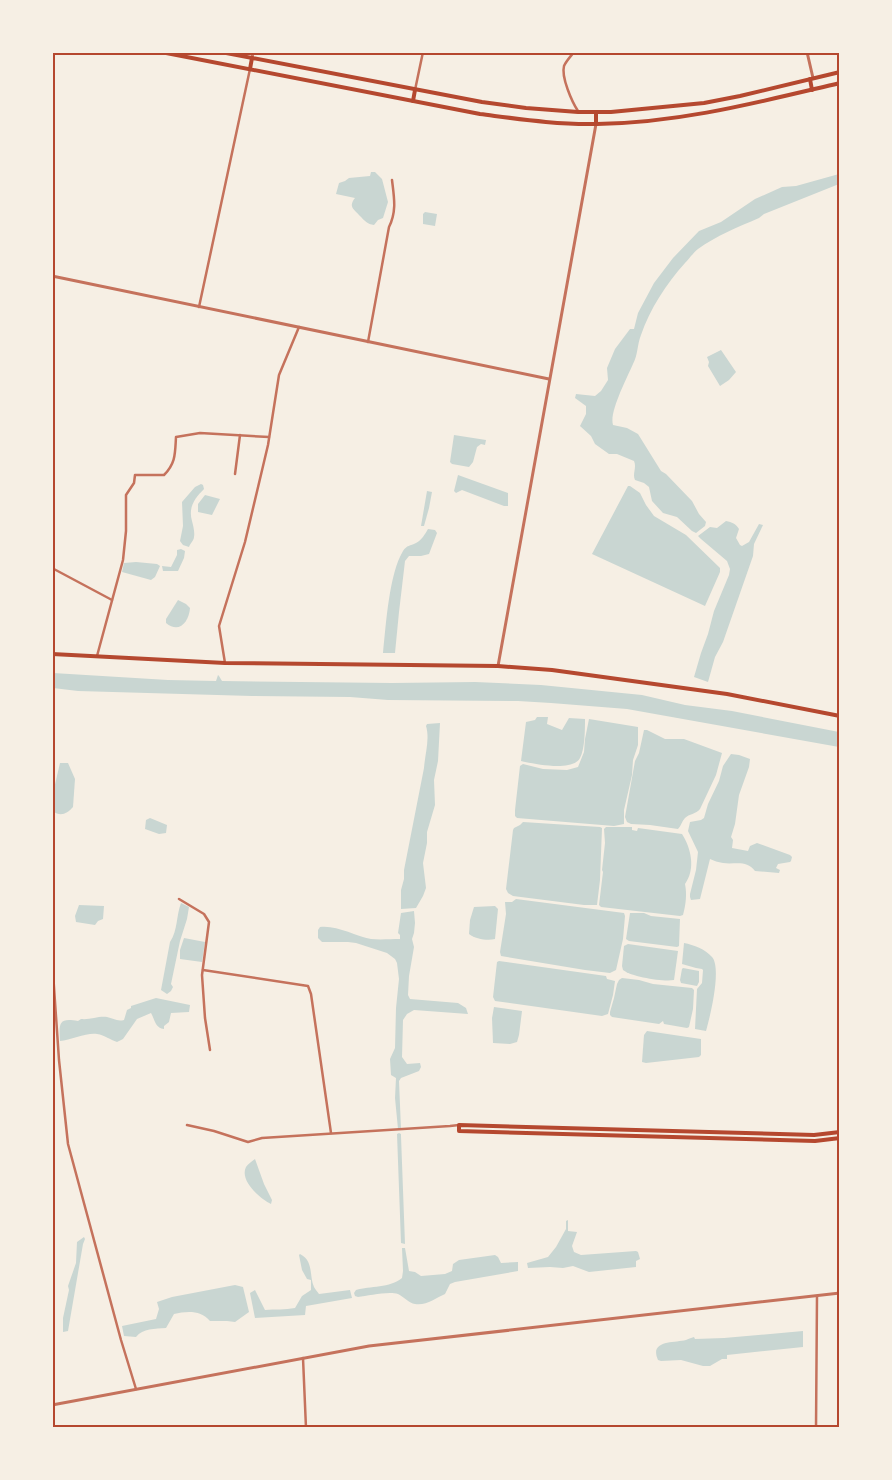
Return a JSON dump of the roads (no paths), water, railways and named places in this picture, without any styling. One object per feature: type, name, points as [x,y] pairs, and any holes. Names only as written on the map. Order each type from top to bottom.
[{"type":"main road","points":[[161,52],[480,114],[526,120],[596,124],[670,119],[705,114],[840,83]]},
{"type":"main road","points":[[221,52],[491,104],[578,112],[611,112],[704,103],[840,72]]},
{"type":"main road","points":[[250,69],[252,58]]},
{"type":"main road","points":[[811,78],[812,90]]},
{"type":"main road","points":[[413,101],[416,90]]},
{"type":"main road","points":[[596,112],[596,124]]},
{"type":"main road","points":[[52,654],[225,664],[498,666],[552,670],[727,694],[840,716]]},
{"type":"main road","points":[[840,1132],[814,1135],[458,1124],[459,1131],[815,1141],[840,1138]]},
{"type":"street","points":[[252,58],[253,52]]},
{"type":"street","points":[[416,90],[423,52]]},
{"type":"street","points":[[574,52],[564,66],[564,72],[572,102],[578,112]]},
{"type":"street","points":[[806,52],[811,78]]},
{"type":"street","points":[[200,307],[250,69]]},
{"type":"street","points":[[498,666],[596,124]]},
{"type":"street","points":[[368,342],[388,227],[394,218],[395,208],[392,180]]},
{"type":"street","points":[[52,276],[549,380]]},
{"type":"street","points":[[225,664],[218,626],[245,542],[269,436],[279,376],[299,327]]},
{"type":"street","points":[[96,656],[126,548],[126,495],[134,483],[135,475],[164,475],[173,463],[176,437],[200,433],[269,436]]},
{"type":"street","points":[[235,474],[240,435]]},
{"type":"street","points":[[52,568],[112,600]]},
{"type":"street","points":[[179,900],[204,914],[209,922],[202,975],[204,1018],[210,1050]]},
{"type":"street","points":[[52,958],[58,1060],[68,1144],[136,1389]]},
{"type":"street","points":[[203,970],[308,986],[311,994],[331,1133]]},
{"type":"street","points":[[187,1125],[214,1130],[248,1142],[262,1138],[458,1124]]},
{"type":"street","points":[[52,1405],[369,1346],[840,1293]]},
{"type":"street","points":[[816,1296],[816,1428]]},
{"type":"street","points":[[303,1358],[306,1428]]}]
